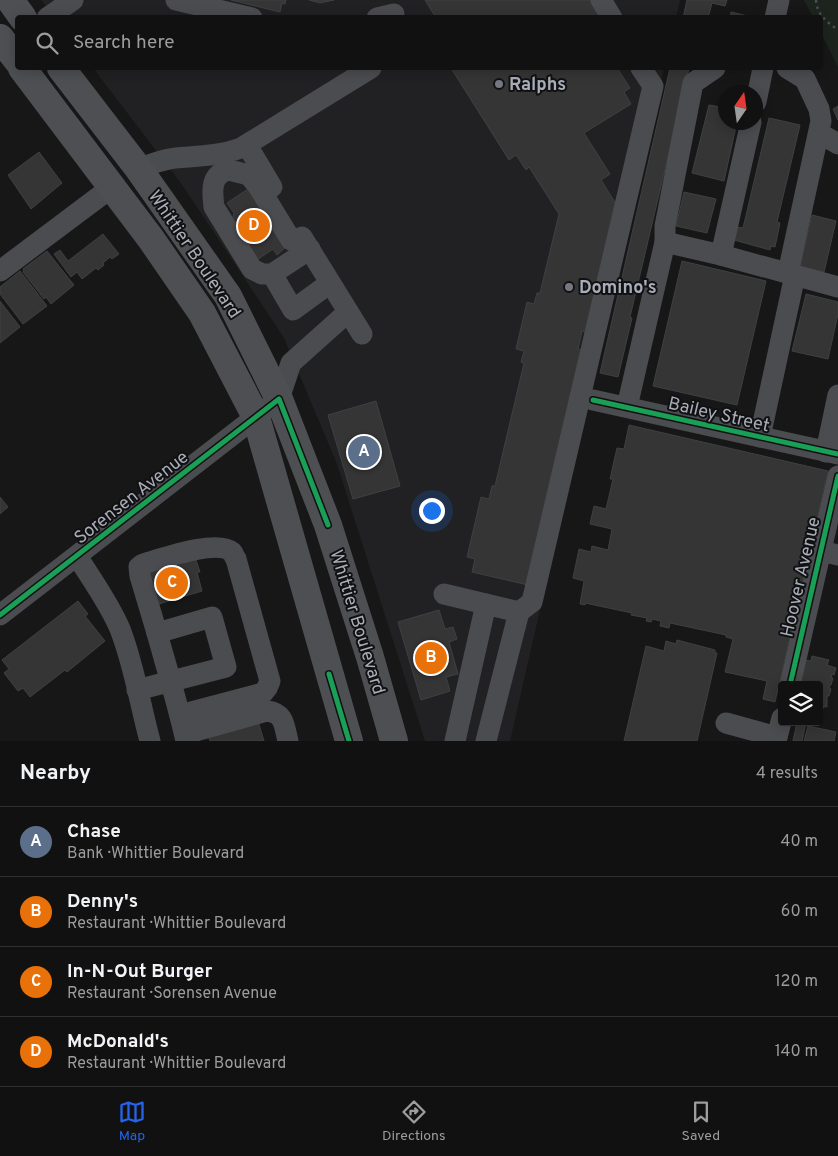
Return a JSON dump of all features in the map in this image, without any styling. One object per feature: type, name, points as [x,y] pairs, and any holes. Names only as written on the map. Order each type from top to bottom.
[{"type":"main road","points":[[10,0],[21,15]]},
{"type":"main road","points":[[0,38],[15,57]]},
{"type":"main road","name":"Whittier Boulevard","points":[[63,70],[138,168],[228,296],[279,398],[328,524],[344,571],[394,741]]},
{"type":"main road","points":[[29,76],[54,90],[68,102],[113,162],[138,168]]},
{"type":"main road","name":"Whittier Boulevard","points":[[29,76],[152,239],[202,313],[256,417],[349,741]]},
{"type":"main road","points":[[112,187],[130,187],[171,235],[192,247]]},
{"type":"street","points":[[51,15],[73,0]]},
{"type":"street","points":[[176,0],[239,15]]},
{"type":"street","points":[[601,0],[610,15]]},
{"type":"street","points":[[775,15],[779,0]]},
{"type":"street","points":[[138,168],[174,158],[227,153],[246,145],[368,70]]},
{"type":"street","points":[[486,741],[519,612],[532,602],[653,86],[643,70]]},
{"type":"street","points":[[627,407],[665,242],[665,226],[693,83],[712,70]]},
{"type":"street","points":[[760,85],[763,70]]},
{"type":"street","points":[[760,437],[821,121],[820,109],[806,80],[790,70]]},
{"type":"street","points":[[721,255],[749,130]]},
{"type":"street","points":[[819,133],[838,144]]},
{"type":"street","points":[[246,145],[362,334]]},
{"type":"street","points":[[238,171],[249,175],[292,240],[310,249],[272,274],[262,274],[252,269],[214,207],[214,181],[217,176],[222,172],[238,171]]},
{"type":"street","points":[[3,262],[112,187]]},
{"type":"street","points":[[665,242],[721,255],[838,287]]},
{"type":"street","points":[[272,274],[293,310],[330,283]]},
{"type":"street","points":[[279,398],[291,362],[348,312]]},
{"type":"street","points":[[832,453],[838,395]]},
{"type":"street","name":"Sorensen Avenue","points":[[0,615],[279,398]]},
{"type":"street","name":"Bailey Street","points":[[593,400],[832,453]]},
{"type":"street","name":"Hoover Avenue","points":[[791,681],[829,553],[838,476]]},
{"type":"street","points":[[201,548],[224,549],[232,552],[236,559],[270,681],[263,693],[184,730],[139,567],[143,564],[201,548]]},
{"type":"street","points":[[77,556],[119,627],[125,643],[150,741]]},
{"type":"street","points":[[444,594],[519,612]]},
{"type":"street","points":[[455,741],[486,604]]},
{"type":"street","points":[[137,690],[226,667],[212,617],[156,633]]},
{"type":"street","points":[[184,730],[267,711],[276,712],[281,715],[284,737]]},
{"type":"street","points":[[726,723],[778,732]]},
{"type":"path","points":[[816,0],[816,9],[819,15]]},
{"type":"path","points":[[834,16],[838,30]]},
{"type":"path","points":[[823,18],[838,30]]},
{"type":"shaded area","points":[[41,0],[680,0],[677,15],[53,15]]},
{"type":"shaded area","points":[[804,0],[838,0],[838,67],[823,37],[823,15],[812,15]]},
{"type":"shaded area","points":[[95,70],[664,70],[510,741],[425,741],[337,464],[284,338],[183,186]]},
{"type":"building","points":[[231,0],[286,0],[285,4],[282,3],[280,12]]},
{"type":"building","points":[[309,0],[334,0],[320,3]]},
{"type":"building","points":[[425,0],[596,0],[604,15],[434,15]]},
{"type":"building","points":[[687,0],[727,0],[725,6],[712,3],[709,15],[684,15]]},
{"type":"building","points":[[731,12],[744,15],[730,15]]},
{"type":"building","points":[[452,70],[618,70],[630,88],[624,92],[631,104],[584,133],[610,174],[601,180],[616,204],[586,332],[582,331],[578,349],[582,350],[528,585],[472,572],[475,559],[467,557],[481,497],[489,499],[492,486],[495,486],[524,363],[521,362],[524,351],[516,349],[527,302],[534,304],[537,293],[540,293],[559,214],[529,167],[526,170],[516,155],[509,160]]},
{"type":"building","points":[[670,70],[689,70],[630,317],[632,318],[618,377],[600,373]]},
{"type":"building","points":[[709,105],[718,107],[718,130],[735,130],[724,181],[692,173]]},
{"type":"building","points":[[838,106],[838,120],[833,109]]},
{"type":"building","points":[[769,118],[800,125],[777,222],[780,223],[775,247],[771,246],[770,250],[734,240],[737,227],[743,228]]},
{"type":"building","points":[[39,152],[62,183],[31,209],[8,175]]},
{"type":"building","points":[[248,189],[287,246],[277,255],[273,249],[254,262],[231,225],[234,213],[227,203]]},
{"type":"building","points":[[684,192],[716,199],[707,233],[676,226]]},
{"type":"building","points":[[812,215],[836,221],[824,272],[800,267]]},
{"type":"building","points":[[103,234],[119,254],[112,259],[110,257],[98,270],[96,268],[82,279],[77,272],[71,277],[54,254],[60,250],[68,261]]},
{"type":"building","points":[[47,251],[74,285],[51,304],[46,297],[44,299],[23,272],[23,269]]},
{"type":"building","points":[[682,261],[766,281],[737,405],[653,386]]},
{"type":"building","points":[[20,271],[47,306],[23,324],[0,294],[0,287]]},
{"type":"building","points":[[806,294],[838,302],[838,314],[828,359],[792,351]]},
{"type":"building","points":[[0,301],[20,327],[0,343]]},
{"type":"building","points":[[376,401],[400,486],[353,499],[328,415]]},
{"type":"building","points":[[629,425],[828,471],[780,681],[778,681],[775,702],[763,699],[767,681],[725,672],[733,639],[726,637],[726,635],[670,623],[669,628],[660,626],[661,621],[652,619],[651,622],[646,621],[647,618],[631,615],[632,613],[585,603],[585,605],[580,604],[584,581],[573,578],[579,549],[591,552],[592,546],[608,550],[612,529],[590,524],[594,506],[606,509],[613,479],[610,479],[617,448],[624,449]]},
{"type":"building","points":[[0,497],[8,507],[0,514]]},
{"type":"building","points":[[196,560],[200,572],[197,572],[202,591],[152,606],[149,565]]},
{"type":"building","points":[[78,601],[88,614],[85,616],[105,641],[67,672],[65,670],[30,697],[23,688],[18,691],[4,673],[9,669],[2,660]]},
{"type":"building","points":[[439,610],[445,629],[453,627],[457,639],[449,642],[458,674],[446,677],[450,691],[421,700],[398,622]]},
{"type":"building","points":[[677,640],[715,650],[715,653],[717,653],[697,741],[624,741],[646,646],[664,651],[666,641],[676,644]]},
{"type":"building","points":[[812,656],[829,660],[827,665],[836,668],[831,678],[833,678],[829,688],[831,689],[829,696],[827,696],[827,707],[824,706],[824,708],[823,681],[801,681],[805,660],[811,661]]},
{"type":"building","points":[[257,718],[264,741],[210,741],[207,731]]},
{"type":"building","points":[[796,726],[805,726],[802,741],[793,741]]},
{"type":"building","points":[[808,726],[836,732],[834,741],[804,741]]},
{"type":"cycle path","points":[[0,615],[279,399],[328,525]]},
{"type":"cycle path","points":[[593,400],[838,454]]},
{"type":"cycle path","points":[[791,681],[838,476]]},
{"type":"cycle path","points":[[329,674],[349,741]]},
{"type":"place","name":"Ralphs","points":[[499,84]]},
{"type":"place","name":"McDonald's","points":[[254,226]]},
{"type":"place","name":"Domino's","points":[[569,287]]},
{"type":"place","name":"Chase","points":[[364,452]]},
{"type":"place","name":"In-N-Out Burger","points":[[172,583]]},
{"type":"place","name":"Denny's","points":[[431,658]]}]
